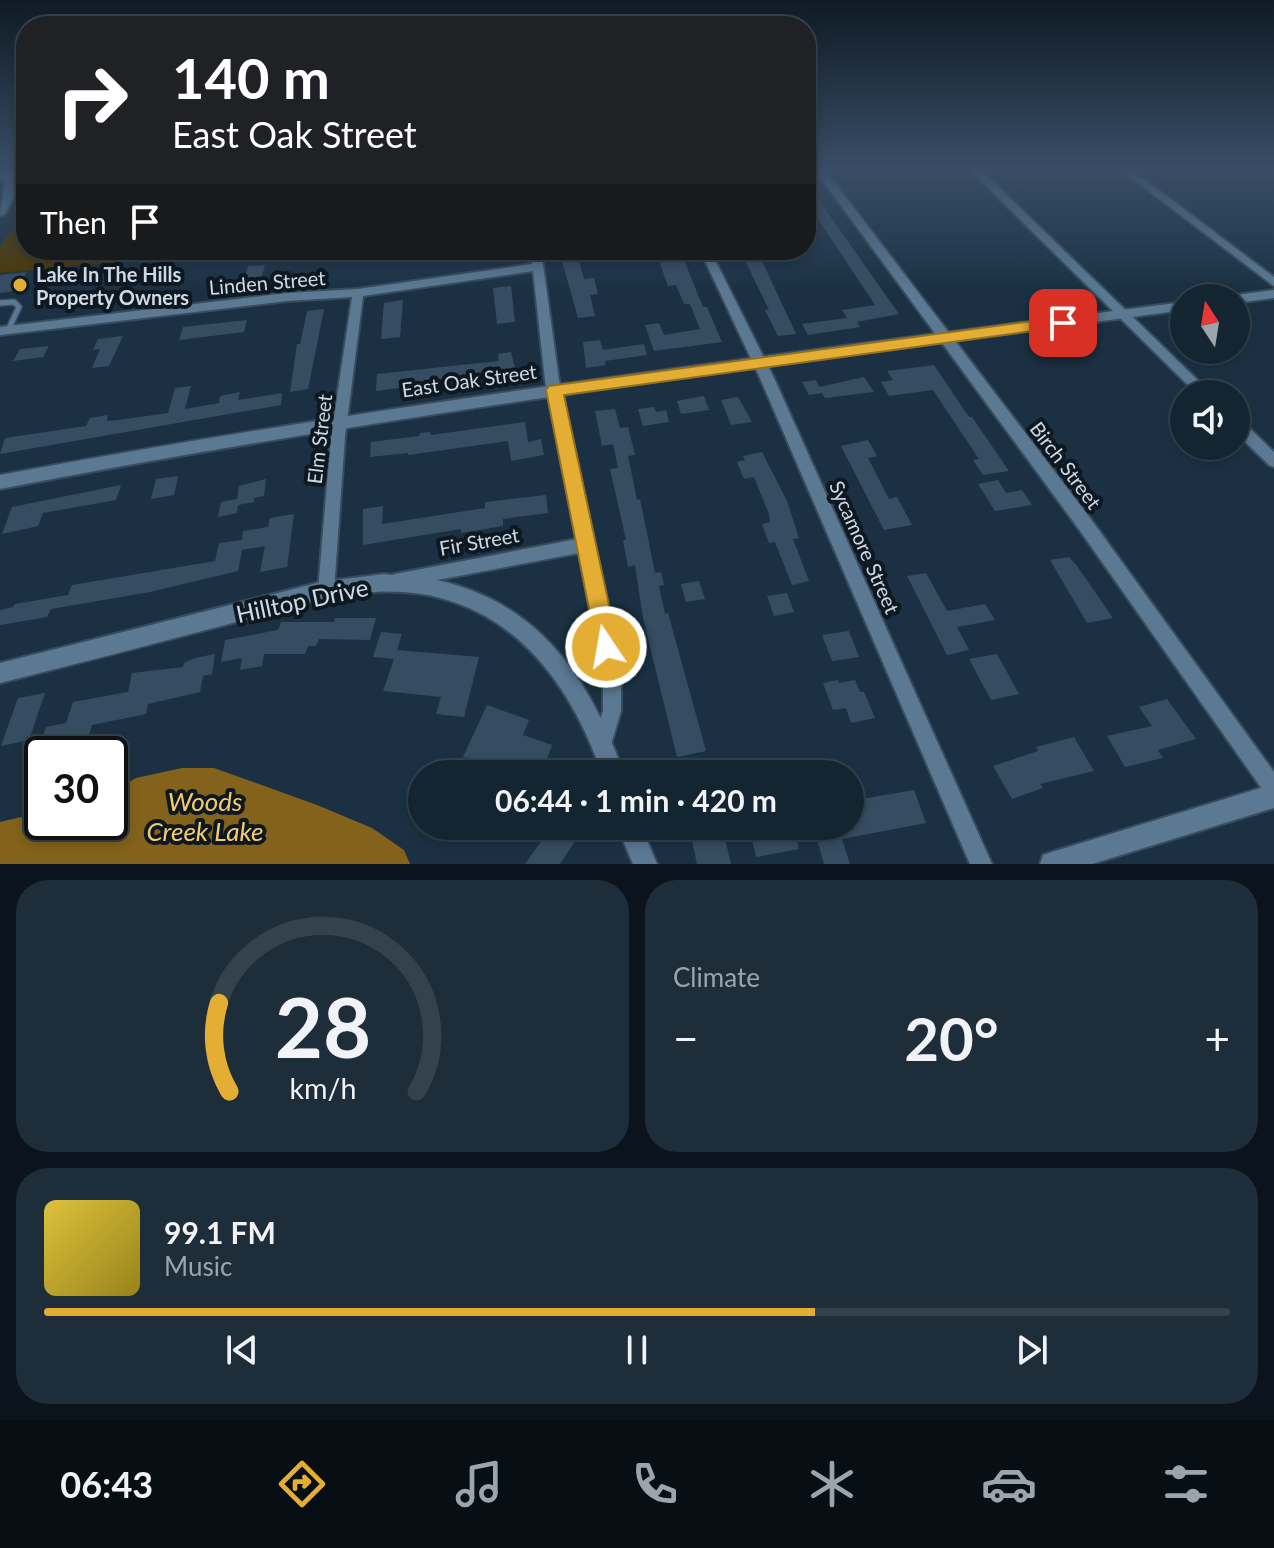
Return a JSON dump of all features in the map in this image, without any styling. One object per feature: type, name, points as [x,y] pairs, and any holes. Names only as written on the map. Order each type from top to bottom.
[{"type":"street","name":"Birch Street","points":[[850,210],[1084,523],[1274,789]]},
{"type":"street","points":[[1016,210],[1190,380]]},
{"type":"street","points":[[1179,210],[1274,283]]},
{"type":"street","points":[[537,260],[555,390],[612,673],[612,711],[603,741]]},
{"type":"street","name":"Sycamore Street","points":[[710,260],[760,364],[981,864]]},
{"type":"street","name":"Linden Street","points":[[4,330],[287,297],[358,293],[537,267]]},
{"type":"street","name":"Elm Street","points":[[326,590],[340,420],[358,293]]},
{"type":"street","points":[[1250,297],[1274,294]]},
{"type":"street","name":"East Oak Street","points":[[0,482],[173,448],[340,420],[1170,308]]},
{"type":"street","points":[[1250,438],[1274,461]]},
{"type":"street","name":"Fir Street","points":[[382,583],[584,545]]},
{"type":"street","name":"Hilltop Drive","points":[[0,673],[326,590],[382,583],[441,589],[478,602],[529,634],[570,679],[590,712],[609,760]]},
{"type":"street","points":[[1052,864],[1274,796]]},
{"type":"street","points":[[635,840],[645,864]]},
{"type":"lane","points":[[0,303],[14,302],[19,307],[4,330]]},
{"type":"shaded area","points":[[16,225],[16,260],[141,260],[0,273],[0,246]]},
{"type":"water","name":"Woods Creek Lake","points":[[182,768],[214,768],[372,828],[404,850],[410,864],[0,864],[0,822],[24,816],[24,840],[128,840],[128,783]]},
{"type":"building","points":[[816,210],[826,210],[899,314],[857,322],[860,327],[808,335],[802,324],[847,318],[842,310],[875,305],[816,216]]},
{"type":"building","points":[[562,260],[579,260],[584,279],[594,278],[598,294],[590,295],[595,316],[578,318]]},
{"type":"building","points":[[659,260],[684,260],[703,307],[707,307],[722,342],[654,351],[645,325],[659,323],[664,335],[700,329],[690,304],[684,304],[676,285],[668,286]]},
{"type":"building","points":[[745,260],[762,261],[796,334],[778,336],[765,310],[769,310]]},
{"type":"building","points":[[265,265],[260,283],[243,284],[248,266]]},
{"type":"building","name":"Lake In The Hills Property Owners","points":[[27,272],[15,291],[0,293],[0,275]]},
{"type":"building","points":[[511,286],[515,322],[497,324],[493,288]]},
{"type":"building","points":[[403,300],[400,337],[381,339],[384,303]]},
{"type":"building","points":[[324,309],[308,389],[290,392],[297,344],[300,344],[307,311]]},
{"type":"building","points":[[247,320],[244,332],[179,340],[183,327]]},
{"type":"building","points":[[123,336],[109,366],[92,368],[100,349],[93,350],[98,339]]},
{"type":"building","points":[[600,340],[603,350],[644,344],[647,355],[605,361],[606,365],[586,368],[583,342]]},
{"type":"building","points":[[49,346],[43,357],[13,361],[20,349]]},
{"type":"building","points":[[511,352],[516,372],[376,391],[377,374],[499,361],[498,354]]},
{"type":"building","points":[[934,365],[1009,471],[983,475],[973,460],[979,459],[933,390],[889,396],[881,382],[893,380],[887,371]]},
{"type":"building","points":[[864,377],[874,392],[825,398],[822,393],[809,395],[802,382],[816,380],[819,387]]},
{"type":"building","points":[[191,386],[185,409],[219,403],[220,396],[240,392],[238,400],[282,393],[281,405],[0,454],[5,438],[86,426],[90,418],[108,415],[107,421],[168,413],[175,388]]},
{"type":"building","points":[[704,396],[709,410],[681,414],[677,401]]},
{"type":"building","points":[[738,397],[752,422],[731,425],[721,400]]},
{"type":"building","points":[[654,407],[656,412],[666,410],[669,422],[643,426],[638,409]]},
{"type":"building","points":[[615,409],[620,428],[628,427],[635,455],[628,456],[637,500],[640,499],[655,573],[661,572],[664,585],[659,586],[665,614],[668,613],[706,751],[677,757],[643,618],[635,565],[628,567],[623,540],[626,540],[610,469],[618,468],[613,444],[602,446],[595,411]]},
{"type":"building","points":[[525,422],[528,442],[541,439],[544,455],[511,461],[508,441],[370,457],[371,442],[419,436],[420,433],[430,432],[431,435]]},
{"type":"building","points":[[868,440],[877,456],[868,458],[889,499],[897,497],[912,525],[884,530],[841,446]]},
{"type":"building","points":[[762,452],[787,501],[799,538],[793,539],[809,581],[792,585],[775,542],[769,543],[762,524],[770,522],[769,514],[754,477],[744,479],[737,462],[745,460],[743,456]]},
{"type":"building","points":[[178,476],[174,495],[151,499],[156,479]]},
{"type":"building","points":[[266,479],[264,496],[238,505],[237,513],[218,517],[221,502],[237,499],[239,486]]},
{"type":"building","points":[[998,480],[1006,493],[1022,490],[1032,505],[995,511],[978,484]]},
{"type":"building","points":[[121,485],[116,500],[43,513],[38,526],[2,534],[12,507]]},
{"type":"building","points":[[546,495],[548,513],[503,519],[503,526],[461,533],[461,529],[363,545],[363,509],[383,506],[382,524],[485,508],[485,502]]},
{"type":"building","points":[[294,514],[287,567],[260,572],[265,546],[242,550],[238,571],[150,592],[51,609],[47,617],[0,625],[0,610],[15,604],[68,595],[72,585],[215,561],[219,543],[242,540],[243,531],[268,527],[270,518]]},
{"type":"building","points":[[1069,557],[1113,618],[1087,623],[1050,560]]},
{"type":"building","points":[[926,573],[947,611],[985,604],[995,620],[957,627],[969,650],[947,655],[907,576]]},
{"type":"building","points":[[699,581],[705,599],[686,602],[681,584]]},
{"type":"building","points":[[787,593],[794,612],[774,616],[767,596]]},
{"type":"building","points":[[335,618],[376,618],[370,640],[319,639],[316,646],[308,646],[305,654],[264,654],[262,666],[240,670],[242,658],[221,662],[225,640],[278,630],[281,622],[334,622]]},
{"type":"building","points":[[849,631],[859,657],[832,661],[822,635]]},
{"type":"building","points":[[381,632],[402,634],[397,650],[479,657],[464,717],[436,714],[441,697],[383,691],[394,659],[373,657]]},
{"type":"building","points":[[215,654],[212,674],[203,676],[200,692],[148,704],[146,714],[92,725],[89,736],[43,736],[46,727],[66,723],[73,702],[128,692],[132,673],[183,667],[184,663]]},
{"type":"building","points":[[997,654],[1019,694],[991,700],[969,659]]},
{"type":"building","points":[[838,680],[839,683],[855,680],[875,718],[851,723],[846,708],[833,710],[823,683]]},
{"type":"building","points":[[45,693],[30,736],[24,736],[24,741],[1,746],[18,698]]},
{"type":"building","points":[[1167,699],[1196,739],[1158,750],[1163,758],[1125,767],[1107,736],[1152,726],[1139,707]]},
{"type":"building","points":[[487,705],[529,720],[523,735],[552,745],[546,760],[472,760],[463,757]]},
{"type":"building","points":[[1074,737],[1094,771],[1040,784],[1043,788],[1012,799],[993,766],[1038,751],[1036,747]]},
{"type":"building","points":[[914,790],[926,823],[864,835],[864,799]]},
{"type":"building","points":[[542,840],[575,841],[560,864],[525,864]]},
{"type":"building","points":[[692,840],[725,840],[731,864],[697,864]]},
{"type":"building","points":[[752,840],[797,840],[799,849],[756,857]]},
{"type":"building","points":[[817,840],[842,840],[850,864],[824,864]]},
{"type":"place","name":"Lake In The Hills Property Owners","points":[[20,285]]},
{"type":"route","points":[[606,647],[555,390],[1063,323]]}]
